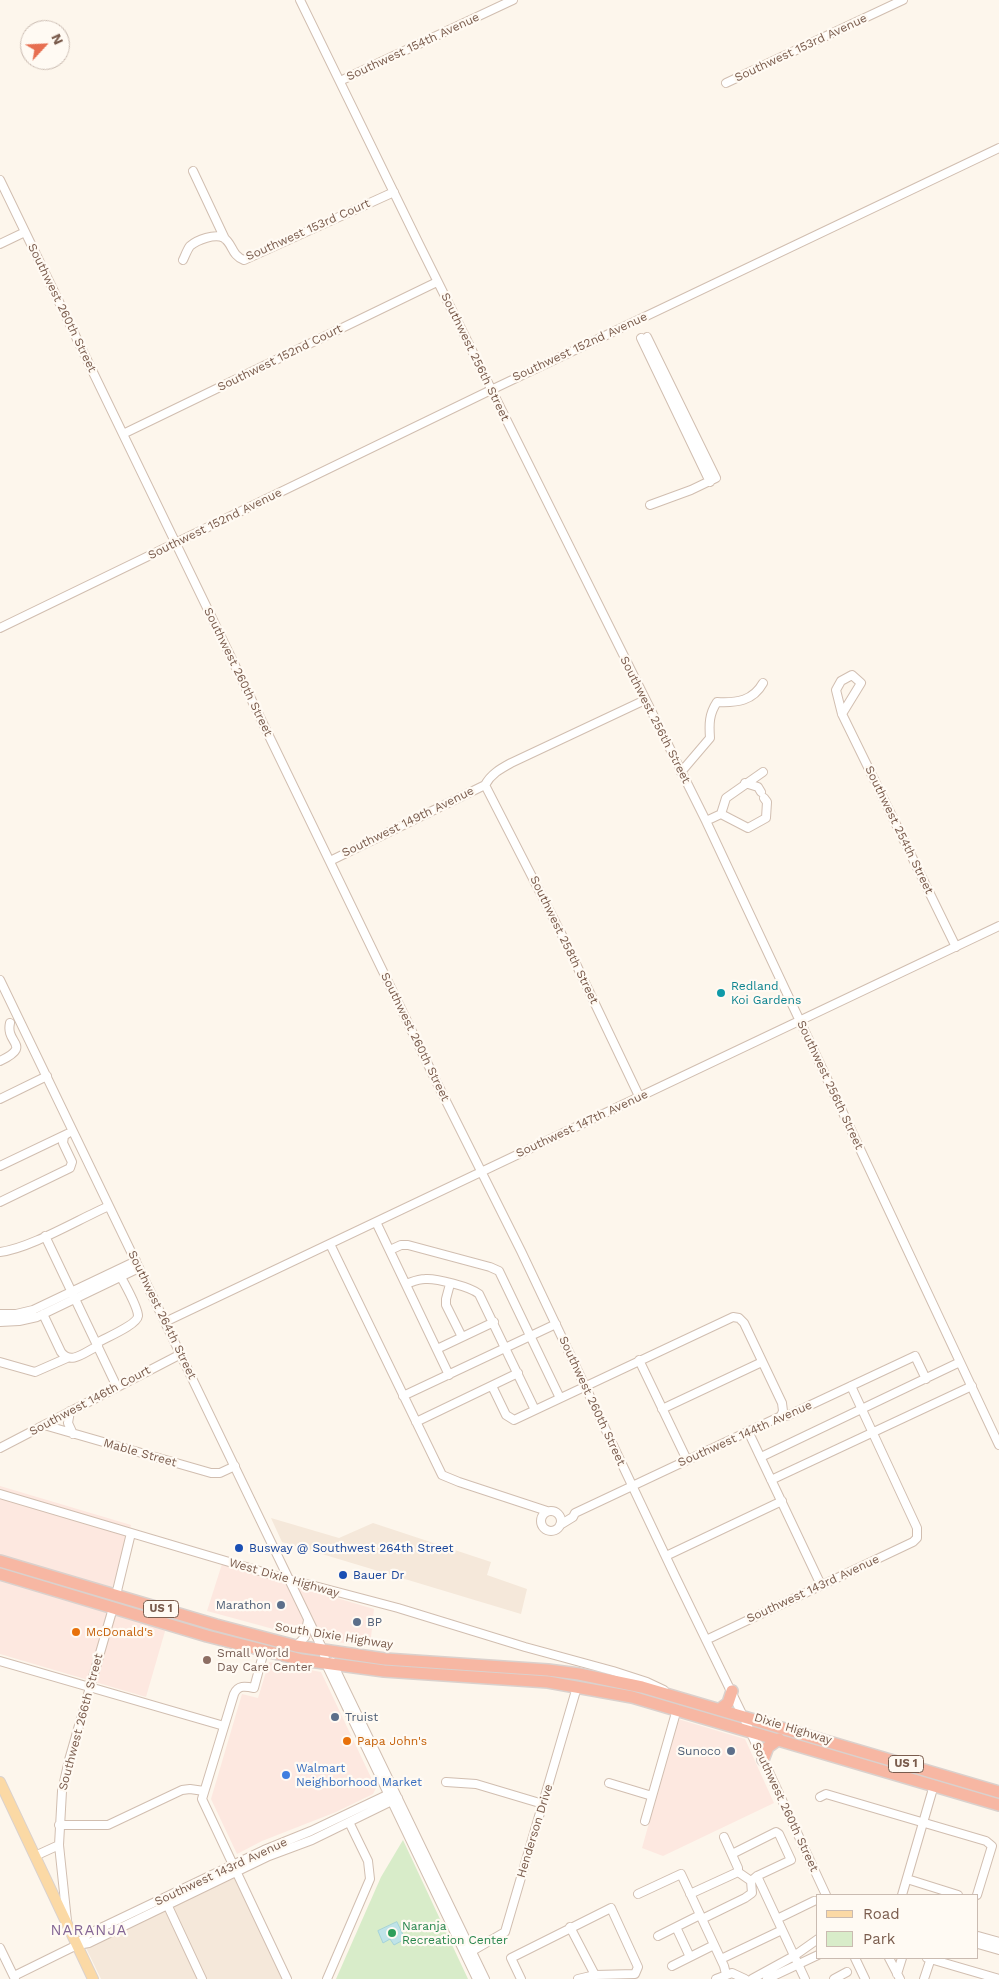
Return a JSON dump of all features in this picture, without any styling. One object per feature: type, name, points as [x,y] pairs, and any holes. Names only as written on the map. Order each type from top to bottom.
[{"type":"highway","name":"South Dixie Highway","points":[[0,1561],[188,1617],[296,1646],[412,1661],[521,1667],[579,1674],[672,1694]]},
{"type":"highway","name":"US 1","points":[[0,1574],[264,1651],[330,1665],[531,1681],[577,1687]]},
{"type":"highway","points":[[48,1588],[66,1587],[100,1597],[116,1595]]},
{"type":"highway","points":[[113,1608],[128,1606],[167,1617],[188,1617]]},
{"type":"highway","points":[[577,1687],[579,1674]]},
{"type":"highway","name":"Dixie Highway","points":[[577,1687],[632,1697],[677,1709],[999,1805]]},
{"type":"highway","points":[[720,1708],[728,1703],[732,1692]]},
{"type":"highway","name":"Dixie Highway","points":[[672,1694],[999,1792]]},
{"type":"highway","points":[[763,1760],[768,1747],[780,1739]]},
{"type":"main road","points":[[1,1785],[93,1979]]},
{"type":"street","name":"Southwest 256th Street","points":[[300,0],[437,282],[706,821],[999,1445]]},
{"type":"street","name":"Southwest 154th Avenue","points":[[340,81],[513,0]]},
{"type":"street","name":"Southwest 153rd Avenue","points":[[726,83],[903,0]]},
{"type":"street","name":"Southwest 152nd Avenue","points":[[0,628],[491,390],[999,148]]},
{"type":"street","points":[[193,171],[225,239]]},
{"type":"street","name":"Southwest 260th Street","points":[[0,180],[556,1324],[750,1730],[826,1894]]},
{"type":"street","name":"Southwest 153rd Court","points":[[225,239],[237,258],[244,260],[394,192]]},
{"type":"street","points":[[0,244],[25,232]]},
{"type":"street","points":[[183,260],[190,246],[200,241],[218,236],[225,239]]},
{"type":"street","name":"Southwest 152nd Court","points":[[123,434],[437,282]]},
{"type":"street","points":[[644,337],[710,482],[650,505]]},
{"type":"street","name":"Southwest 254th Street","points":[[842,714],[861,683],[852,675],[841,681],[836,690],[842,714],[956,947]]},
{"type":"street","points":[[681,772],[710,738],[709,720],[712,709],[717,702],[732,703],[751,698],[763,683]]},
{"type":"street","name":"Southwest 149th Avenue","points":[[330,861],[486,784],[489,778],[510,763],[645,700]]},
{"type":"street","points":[[706,821],[721,814],[726,798],[763,772]]},
{"type":"street","points":[[721,814],[748,828],[766,818],[767,802],[758,787],[746,783]]},
{"type":"street","name":"Southwest 258th Street","points":[[486,784],[640,1096]]},
{"type":"street","name":"Southwest 147th Avenue","points":[[165,1322],[999,926]]},
{"type":"street","name":"Southwest 264th Street","points":[[0,980],[469,1953],[485,1979]]},
{"type":"street","points":[[0,1025],[6,1022],[10,1023],[19,1018]]},
{"type":"street","points":[[0,1061],[16,1051],[16,1045],[9,1029],[10,1023]]},
{"type":"street","points":[[0,1099],[47,1076]]},
{"type":"street","points":[[0,1166],[73,1131]]},
{"type":"street","points":[[0,1202],[70,1168],[72,1162],[63,1143],[64,1136]]},
{"type":"street","points":[[0,1252],[34,1241],[109,1206]]},
{"type":"street","points":[[376,1222],[449,1375]]},
{"type":"street","points":[[45,1236],[117,1387]]},
{"type":"street","name":"Southwest 144th Avenue","points":[[330,1244],[438,1470],[444,1477],[551,1512],[575,1513],[748,1431],[781,1416],[787,1416],[915,1356],[926,1379]]},
{"type":"street","points":[[390,1250],[408,1245],[496,1269],[501,1274],[560,1398]]},
{"type":"street","points":[[0,1314],[25,1312],[73,1295],[120,1277],[138,1265]]},
{"type":"street","points":[[0,1322],[23,1321],[43,1314],[73,1295],[138,1265]]},
{"type":"street","points":[[0,1362],[35,1372],[67,1358],[76,1358],[133,1324],[138,1319],[138,1312],[120,1277]]},
{"type":"street","points":[[406,1284],[426,1278],[472,1290],[479,1294],[535,1410]]},
{"type":"street","points":[[450,1284],[446,1305],[462,1337]]},
{"type":"street","points":[[43,1314],[61,1352],[67,1358]]},
{"type":"street","points":[[492,1386],[510,1419],[516,1419],[733,1317],[739,1318],[744,1323],[782,1403],[783,1411],[781,1416]]},
{"type":"street","points":[[437,1349],[494,1322]]},
{"type":"street","points":[[403,1396],[556,1324]]},
{"type":"street","name":"Southwest 146th Court","points":[[0,1448],[181,1354]]},
{"type":"street","points":[[639,1360],[686,1460]]},
{"type":"street","points":[[662,1409],[762,1362]]},
{"type":"street","points":[[761,1457],[960,1362]]},
{"type":"street","points":[[416,1422],[518,1373]]},
{"type":"street","points":[[851,1386],[873,1432]]},
{"type":"street","points":[[771,1480],[972,1386]]},
{"type":"street","points":[[70,1411],[68,1424],[74,1434]]},
{"type":"street","name":"Mable Street","points":[[44,1425],[211,1473],[222,1473],[235,1466]]},
{"type":"street","points":[[748,1431],[821,1585]]},
{"type":"street","name":"Southwest 143rd Avenue","points":[[706,1640],[913,1542],[918,1536],[917,1528],[873,1432]]},
{"type":"street","name":"West Dixie Highway","points":[[0,1494],[288,1579],[570,1659],[647,1682],[672,1694]]},
{"type":"street","points":[[666,1556],[782,1502]]},
{"type":"street","name":"Southwest 144th Avenue","points":[[529,1506],[541,1519]]},
{"type":"street","points":[[551,1512],[560,1516],[560,1525],[555,1529],[547,1530],[541,1525],[541,1519],[551,1512]]},
{"type":"street","name":"Southwest 144th Avenue","points":[[560,1525],[573,1517],[575,1513]]},
{"type":"street","points":[[116,1595],[131,1533]]},
{"type":"street","name":"Southwest 266th Street","points":[[68,1927],[59,1845],[59,1825],[65,1774],[113,1608]]},
{"type":"street","points":[[296,1646],[305,1637],[308,1620]]},
{"type":"street","points":[[264,1651],[254,1688],[241,1687],[236,1690],[204,1791],[203,1803],[287,1979]]},
{"type":"street","points":[[570,1659],[576,1666],[579,1674]]},
{"type":"street","points":[[0,1661],[224,1726]]},
{"type":"street","name":"Henderson Drive","points":[[469,1953],[505,1932],[577,1687]]},
{"type":"street","points":[[645,1821],[677,1709]]},
{"type":"street","points":[[446,1782],[476,1784],[543,1804]]},
{"type":"street","points":[[609,1783],[652,1796]]},
{"type":"street","points":[[902,1894],[934,1785]]},
{"type":"street","points":[[59,1825],[108,1825],[182,1790],[190,1788],[204,1791]]},
{"type":"street","points":[[820,1797],[826,1794],[986,1841],[992,1846],[977,1894]]},
{"type":"street","name":"Southwest 143rd Avenue","points":[[234,1868],[312,1840],[349,1822],[393,1796]]},
{"type":"street","name":"Southwest 143rd Avenue","points":[[14,1978],[77,1945],[86,1936],[166,1901],[234,1868],[264,1850],[311,1832],[393,1796]]},
{"type":"street","points":[[327,1979],[370,1879],[368,1861],[349,1822]]},
{"type":"street","points":[[732,1854],[776,1832],[778,1834],[791,1860],[754,1878]]},
{"type":"street","points":[[724,1837],[738,1872]]},
{"type":"street","points":[[35,1856],[59,1845]]},
{"type":"street","points":[[690,1894],[738,1872],[754,1878],[777,1919],[805,1979]]},
{"type":"street","points":[[638,1894],[681,1874],[721,1959],[726,1974]]},
{"type":"street","points":[[658,1936],[745,1898],[752,1892],[754,1878]]},
{"type":"street","points":[[907,1879],[955,1894]]},
{"type":"street","points":[[166,1901],[202,1979]]},
{"type":"street","points":[[777,1919],[814,1901]]},
{"type":"street","points":[[521,1979],[511,1958],[611,1908],[638,1967],[635,1974],[595,1975],[578,1979]]},
{"type":"street","points":[[570,1927],[595,1975]]},
{"type":"street","points":[[676,1927],[690,1957]]},
{"type":"street","points":[[721,1959],[782,1930]]},
{"type":"street","points":[[979,1936],[999,1942]]},
{"type":"street","points":[[770,1975],[816,1940]]},
{"type":"street","points":[[979,1944],[999,1950]]},
{"type":"street","points":[[672,1966],[714,1945]]},
{"type":"street","points":[[0,1948],[14,1978]]},
{"type":"street","name":"Southwest 264th Street","points":[[469,1953],[477,1979]]},
{"type":"street","points":[[752,1979],[798,1965],[816,1956]]},
{"type":"street","points":[[855,1959],[865,1979]]},
{"type":"street","points":[[890,1959],[898,1976]]},
{"type":"street","points":[[898,1976],[902,1959]]},
{"type":"street","points":[[924,1979],[929,1959]]},
{"type":"street","points":[[932,1959],[999,1979]]},
{"type":"street","points":[[834,1979],[847,1972]]},
{"type":"street","points":[[716,1979],[726,1974],[735,1973],[745,1979]]},
{"type":"shaded area","points":[[0,1486],[131,1525],[112,1590],[172,1607],[146,1697],[0,1654]]},
{"type":"shaded area","points":[[271,1518],[339,1538],[373,1523],[491,1562],[487,1575],[527,1589],[521,1614],[282,1542]]},
{"type":"shaded area","points":[[222,1564],[374,1609],[370,1647],[299,1636],[207,1611]]},
{"type":"shaded area","points":[[269,1662],[321,1672],[376,1788],[373,1794],[336,1812],[262,1841],[237,1854],[211,1799],[242,1694],[258,1698]]},
{"type":"shaded area","points":[[678,1719],[745,1739],[774,1803],[663,1856],[642,1848]]},
{"type":"shaded area","points":[[235,1877],[283,1979],[101,1979],[86,1948]]},
{"type":"green space","points":[[403,1840],[468,1979],[336,1979],[381,1877]]},
{"type":"water","points":[[397,1922],[405,1939],[394,1945],[390,1939],[383,1943],[378,1931]]},
{"type":"place","name":"Redland Koi Gardens","points":[[721,993]]},
{"type":"place","name":"Busway @ Southwest 264th Street","points":[[239,1548]]},
{"type":"place","name":"Bauer Dr","points":[[343,1575]]},
{"type":"place","name":"Marathon","points":[[281,1605]]},
{"type":"place","name":"BP","points":[[357,1622]]},
{"type":"place","name":"McDonald's","points":[[76,1632]]},
{"type":"place","name":"Small World Day Care Center","points":[[207,1660]]},
{"type":"place","name":"Truist","points":[[335,1717]]},
{"type":"place","name":"Papa John's","points":[[347,1741]]},
{"type":"place","name":"Sunoco","points":[[731,1751]]},
{"type":"place","name":"Walmart Neighborhood Market","points":[[286,1775]]},
{"type":"place","name":"Naranja Recreation Center","points":[[392,1933]]},
{"type":"district","name":"NARANJA","points":[[89,1931]]}]
